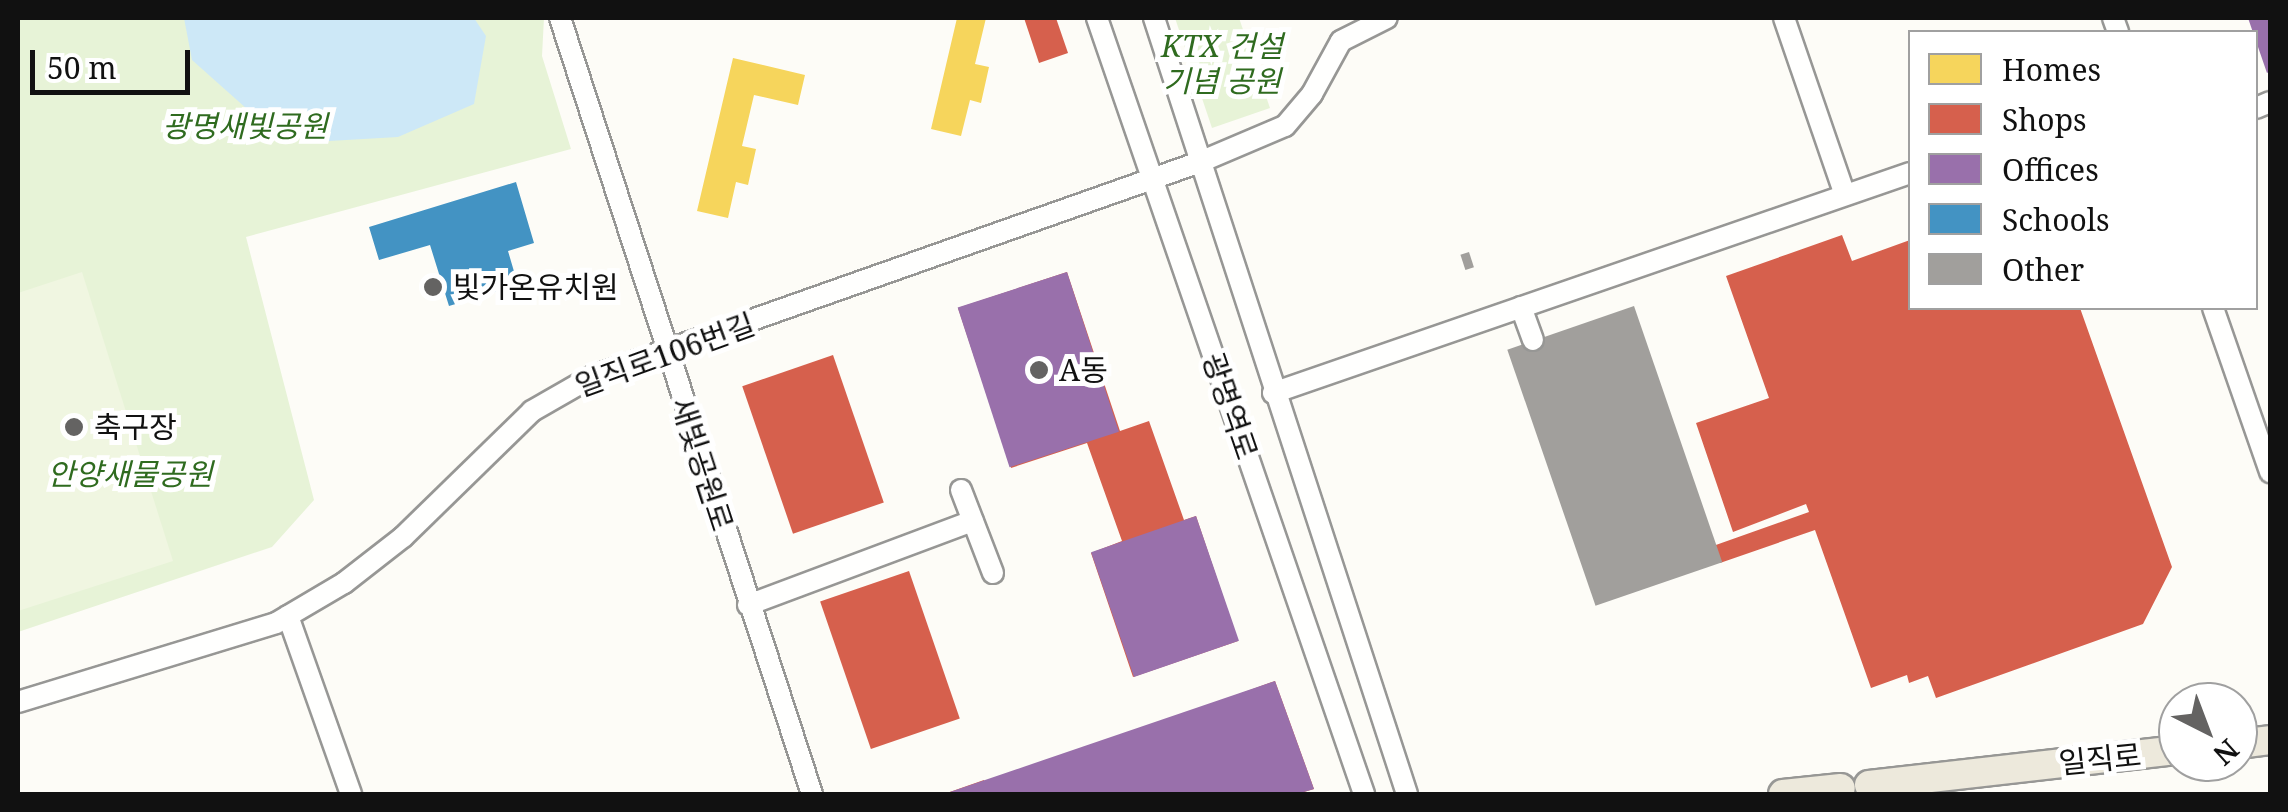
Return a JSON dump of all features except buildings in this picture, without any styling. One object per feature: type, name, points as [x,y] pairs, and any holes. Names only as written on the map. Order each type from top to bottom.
[{"type":"main road","name":"일직로","points":[[1782,794],[1860,789],[2158,752]]},
{"type":"street","name":"새빛공원로","points":[[560,18],[665,354],[812,794]]},
{"type":"street","name":"광명역로","points":[[1097,18],[1364,794]]},
{"type":"street","name":"광명역로","points":[[1154,18],[1273,393],[1407,794]]},
{"type":"street","name":"일직로106번길","points":[[18,702],[288,616],[344,583],[402,537],[532,411],[592,376],[665,354],[1200,162],[1285,126],[1312,94],[1341,41],[1387,18]]},
{"type":"street","points":[[1784,18],[1846,195]]},
{"type":"street","points":[[1273,393],[1908,174]]},
{"type":"street","points":[[1521,307],[1533,340]]},
{"type":"street","points":[[2214,310],[2269,465]]},
{"type":"street","points":[[961,490],[992,573]]},
{"type":"street","points":[[748,605],[973,521]]},
{"type":"street","points":[[288,616],[351,794]]},
{"type":"green space","points":[[18,18],[544,18],[542,56],[571,149],[246,237],[314,500],[272,547],[18,632]]},
{"type":"green space","name":"KTX 건설 기념 공원","points":[[1175,18],[1239,18],[1270,108],[1212,128]]},
{"type":"green space","name":"축구장","points":[[82,272],[173,561],[18,611],[18,293]]},
{"type":"water","points":[[184,18],[474,18],[486,36],[474,104],[398,137],[329,141],[256,117],[192,60]]},
{"type":"place","name":"빛가온유치원","points":[[433,287]]},
{"type":"place","name":"A동","points":[[1039,370]]},
{"type":"place","name":"축구장","points":[[74,427]]},
{"type":"park label","name":"광명새빛공원","points":[[245,126]]},
{"type":"park label","name":"안양새물공원","points":[[130,474]]}]
